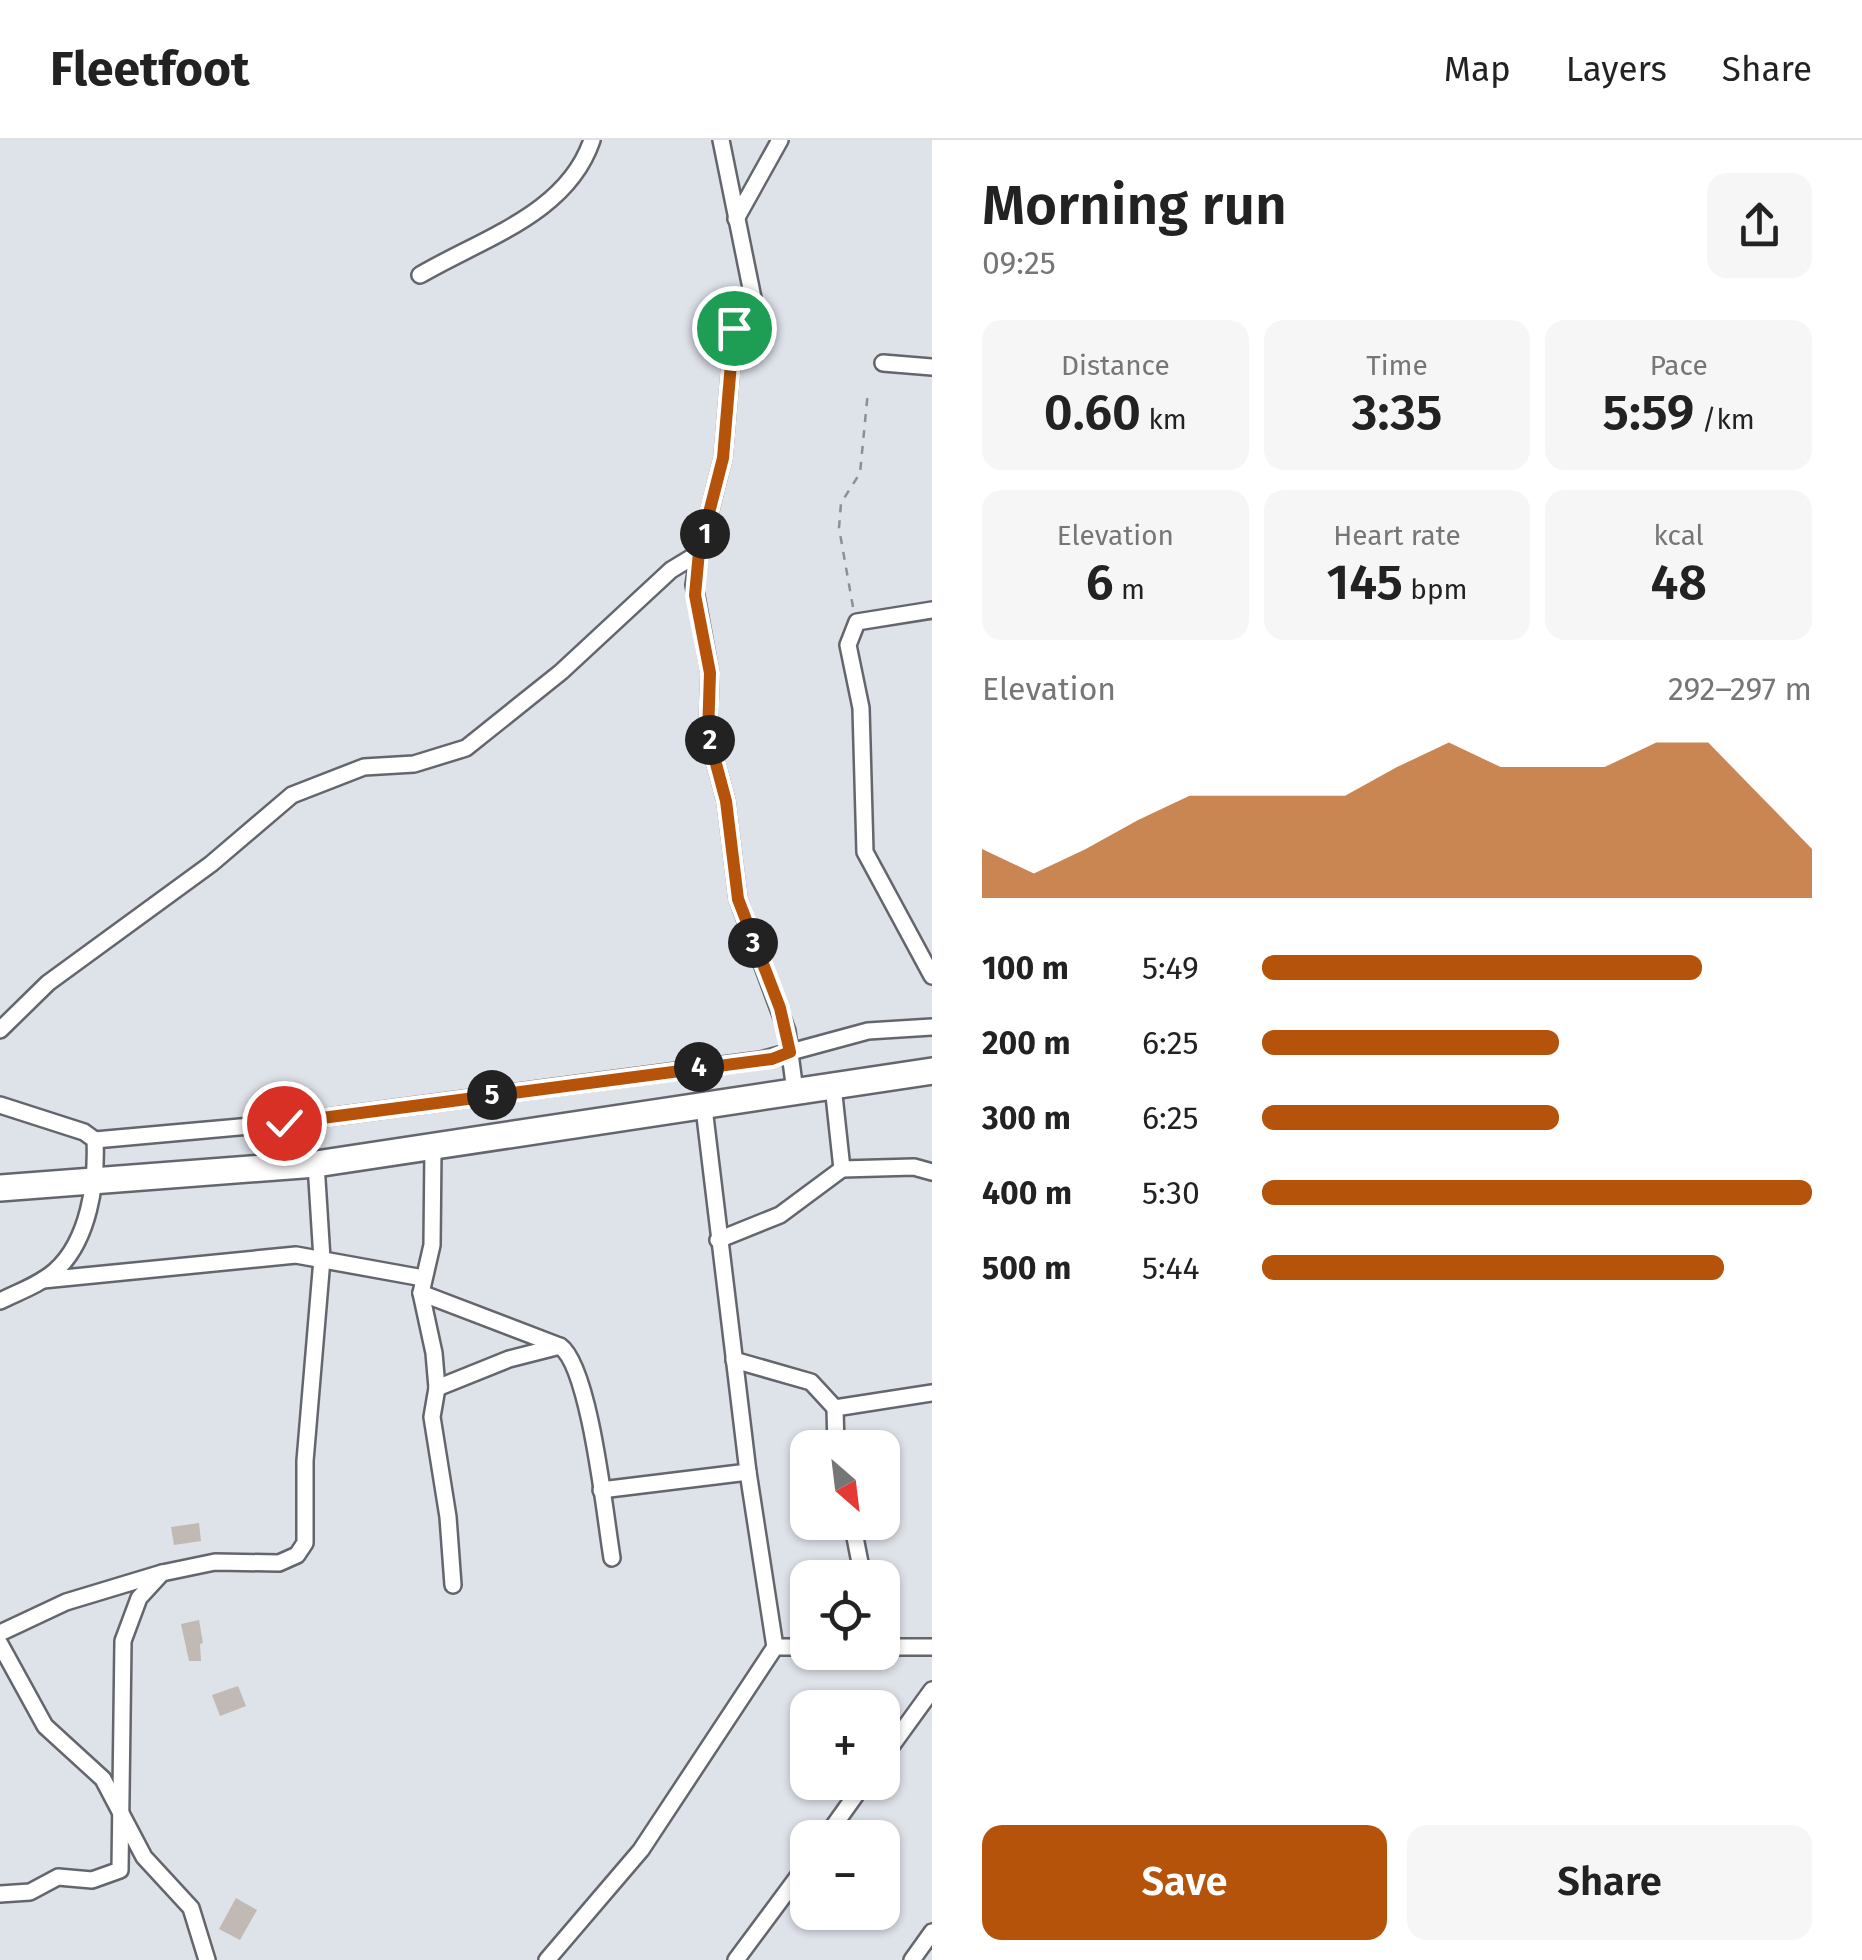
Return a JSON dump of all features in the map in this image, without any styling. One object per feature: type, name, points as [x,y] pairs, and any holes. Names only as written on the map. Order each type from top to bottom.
[{"type":"highway","points":[[0,1188],[94,1184],[316,1164],[932,1071]]},
{"type":"street","points":[[420,275],[558,198],[584,163],[592,140]]},
{"type":"street","points":[[721,140],[752,298],[734,328],[723,458],[694,585],[710,673],[707,720],[726,801],[738,899],[780,1008],[795,1091]]},
{"type":"street","points":[[736,218],[780,140]]},
{"type":"street","points":[[883,363],[932,368]]},
{"type":"street","points":[[0,1030],[48,983],[211,864],[292,795],[364,767],[414,764],[466,748],[561,672],[671,570],[699,552]]},
{"type":"street","points":[[932,610],[856,622],[848,645],[861,708],[866,852],[932,976]]},
{"type":"street","points":[[0,1105],[95,1140],[284,1123],[772,1059],[868,1031],[932,1027]]},
{"type":"street","points":[[833,1086],[842,1170]]},
{"type":"street","points":[[547,1960],[641,1850],[776,1647],[748,1472],[704,1108]]},
{"type":"street","points":[[0,1301],[43,1280],[68,1256],[84,1221],[94,1184],[95,1140]]},
{"type":"street","points":[[433,1149],[432,1245],[422,1285],[437,1388],[432,1416],[448,1517],[453,1585]]},
{"type":"street","points":[[0,1633],[66,1602],[162,1573],[215,1562],[279,1563],[297,1555],[306,1543],[305,1461],[322,1259],[316,1164]]},
{"type":"street","points":[[718,1240],[780,1214],[842,1170],[914,1167],[932,1172]]},
{"type":"street","points":[[43,1280],[296,1255],[422,1285],[560,1346],[578,1371],[612,1558]]},
{"type":"street","points":[[437,1388],[509,1359],[560,1346]]},
{"type":"street","points":[[734,1360],[811,1382],[835,1408],[836,1430]]},
{"type":"street","points":[[835,1408],[932,1394]]},
{"type":"street","points":[[601,1490],[748,1472]]},
{"type":"street","points":[[0,1894],[30,1892],[58,1877],[92,1880],[120,1870],[123,1641],[140,1598],[162,1573]]},
{"type":"street","points":[[0,1644],[44,1726],[103,1780],[144,1857],[191,1908],[207,1960]]},
{"type":"street","points":[[776,1647],[790,1647]]},
{"type":"street","points":[[900,1647],[932,1647]]},
{"type":"street","points":[[900,1734],[932,1690]]},
{"type":"street","points":[[736,1960],[790,1887]]},
{"type":"street","points":[[912,1960],[932,1932]]},
{"type":"path","points":[[856,622],[839,528],[841,503],[860,473],[868,391]]},
{"type":"building","points":[[199,1523],[201,1541],[174,1545],[171,1527]]},
{"type":"building","points":[[199,1620],[201,1661],[189,1661],[181,1624]]},
{"type":"building","points":[[238,1686],[246,1706],[220,1716],[212,1695]]},
{"type":"building","points":[[236,1898],[257,1910],[240,1940],[219,1929]]},
{"type":"route","points":[[284,1123],[772,1059],[790,1052],[780,1008],[738,899],[726,801],[708,734],[710,673],[695,595],[699,552],[723,458],[734,328]]}]
